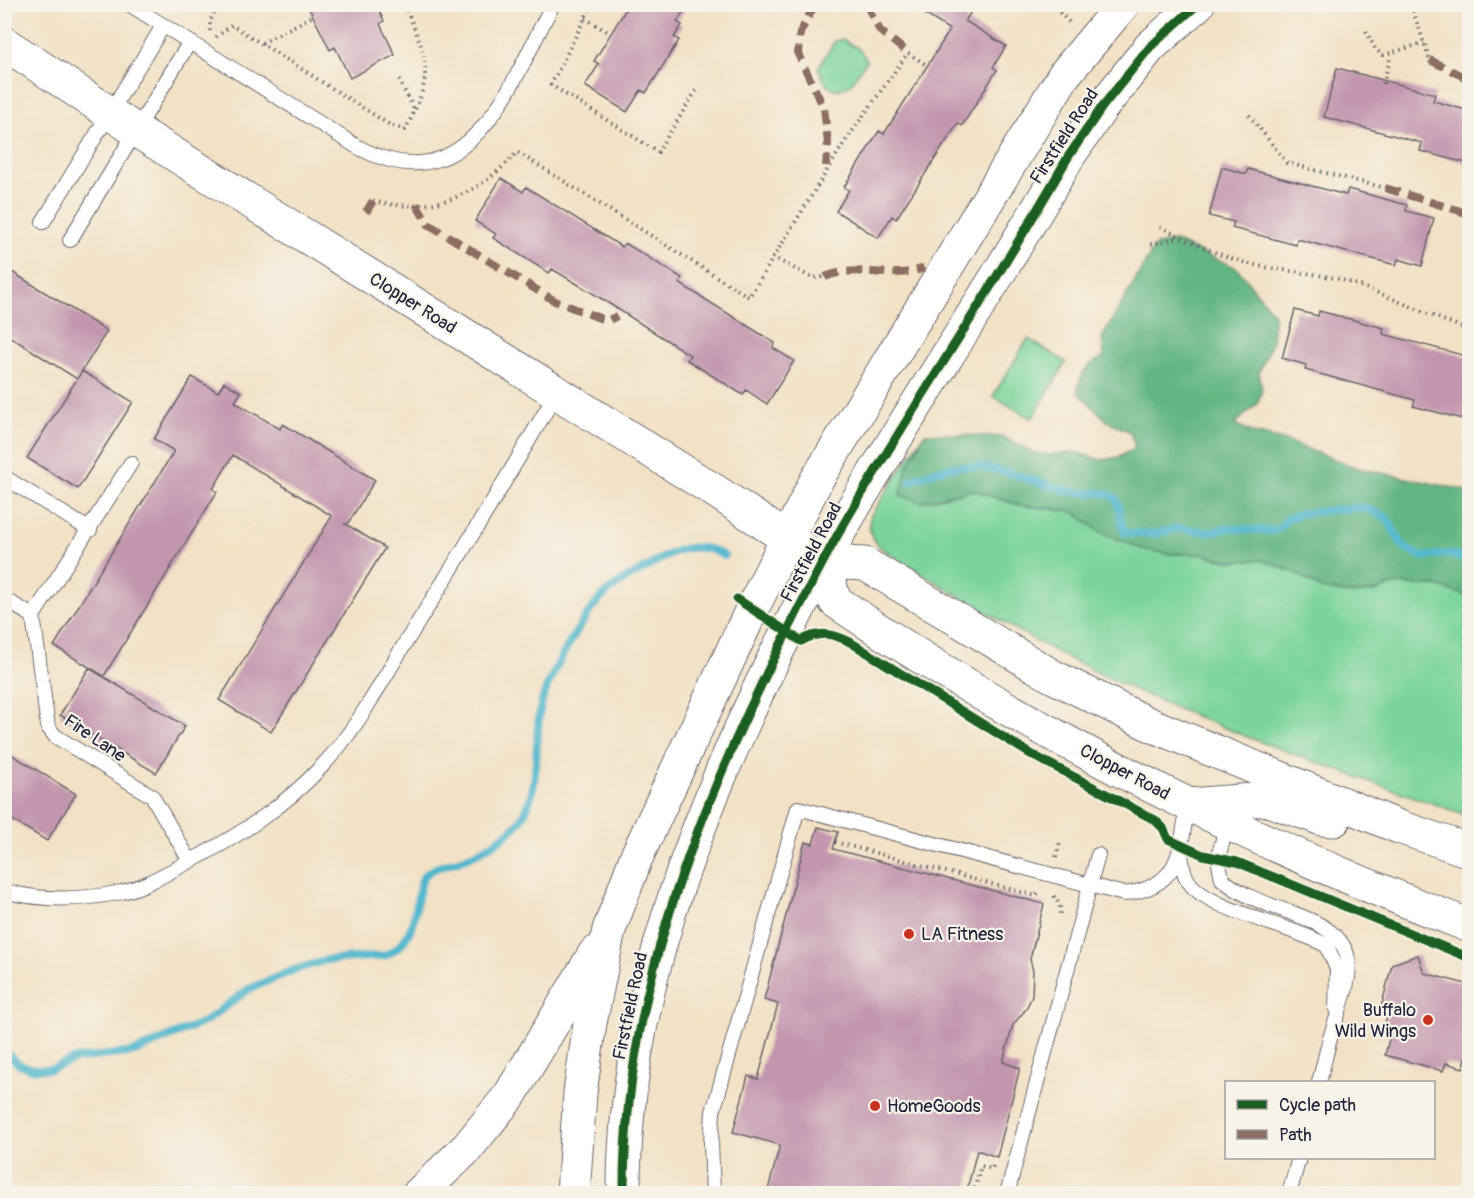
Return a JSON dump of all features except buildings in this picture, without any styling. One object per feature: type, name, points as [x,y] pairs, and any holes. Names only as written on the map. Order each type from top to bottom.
[{"type":"street","name":"Firstfield Road","points":[[624,1194],[629,1103],[638,1038],[656,958],[673,899],[700,823],[738,733],[823,562],[1068,157],[1102,106],[1150,47],[1198,4]]},
{"type":"street","name":"Firstfield Road","points":[[573,1194],[580,1094],[590,1023],[609,930],[636,858],[786,538],[816,481],[1064,75],[1113,8]]},
{"type":"street","name":"Clopper Road","points":[[4,43],[124,122],[557,392],[823,562],[835,601],[986,696],[1084,752],[1187,805],[1381,892],[1470,926]]},
{"type":"street","points":[[823,562],[865,564],[1052,676],[1149,724],[1399,827],[1470,851]]},
{"type":"street","points":[[1187,805],[1266,799],[1322,819],[1399,827]]},
{"type":"street","points":[[419,1194],[467,1148],[510,1095],[609,930]]},
{"type":"lane","points":[[129,4],[189,44],[380,159],[402,164],[425,164],[448,157],[464,147],[484,126],[502,100],[553,4]]},
{"type":"lane","points":[[70,240],[124,122],[163,26]]},
{"type":"lane","points":[[43,222],[189,44]]},
{"type":"lane","points":[[4,891],[32,898],[83,898],[119,893],[154,880],[224,844],[268,814],[323,766],[353,727],[494,501],[557,392]]},
{"type":"lane","points":[[4,598],[33,616],[131,463]]},
{"type":"lane","points":[[4,477],[90,530]]},
{"type":"lane","name":"Fire Lane","points":[[33,616],[48,727],[55,736],[152,796],[190,861]]},
{"type":"lane","points":[[1187,805],[1181,855],[1189,882],[1199,893],[1220,904],[1327,946],[1334,957],[1338,982],[1333,1029]]},
{"type":"lane","points":[[713,1194],[711,1142],[713,1112],[798,807],[1116,893],[1135,892],[1170,872],[1181,855]]},
{"type":"lane","points":[[1227,824],[1218,858],[1222,879],[1252,900],[1326,927],[1340,942],[1348,961],[1347,991],[1333,1029],[1320,1081]]},
{"type":"lane","points":[[1007,1194],[1098,855]]},
{"type":"lane","points":[[1289,1194],[1299,1159]]},
{"type":"path","points":[[219,4],[210,21],[210,31],[214,38],[232,25],[396,128],[405,130],[415,111],[425,81],[426,58],[404,4]]},
{"type":"path","points":[[592,4],[551,85],[658,152],[697,89]]},
{"type":"path","points":[[1413,11],[1430,60]]},
{"type":"path","points":[[261,43],[313,16]]},
{"type":"path","points":[[585,18],[611,34]]},
{"type":"path","points":[[1366,31],[1379,53],[1391,54],[1424,44]]},
{"type":"path","points":[[373,201],[418,204],[454,199],[490,180],[517,152],[749,297],[844,143],[908,53],[928,66]]},
{"type":"path","points":[[1383,84],[1391,54]]},
{"type":"path","points":[[399,80],[415,111]]},
{"type":"path","points":[[1249,115],[1287,163],[1385,188]]},
{"type":"path","points":[[1161,227],[1226,257],[1250,264],[1327,276],[1351,283],[1433,318],[1470,330]]},
{"type":"path","points":[[1151,244],[1181,237]]},
{"type":"path","points":[[772,257],[813,278],[825,277]]},
{"type":"path","points":[[835,842],[1036,896],[1037,890],[1048,893],[1056,897],[1060,905],[1059,920]]},
{"type":"path","points":[[1055,860],[1060,843]]},
{"type":"path","points":[[973,1194],[981,1166],[992,1169],[993,1162]]},
{"type":"green space","points":[[842,39],[859,49],[867,60],[851,84],[838,90],[827,86],[818,68],[835,41]]},
{"type":"green space","points":[[1174,241],[1237,268],[1274,314],[1272,343],[1259,372],[1262,390],[1257,404],[1235,424],[1253,433],[1283,440],[1358,468],[1469,491],[1469,596],[1436,586],[1396,584],[1374,592],[1351,594],[1322,589],[1296,573],[1263,560],[1231,561],[1201,554],[1169,554],[1142,549],[1099,531],[1074,512],[1019,505],[972,490],[921,502],[900,495],[907,468],[925,433],[1003,437],[1035,453],[1049,455],[1075,452],[1102,460],[1119,457],[1135,448],[1130,432],[1107,421],[1078,392],[1079,385],[1085,370],[1104,357],[1102,338],[1155,246]]},
{"type":"green space","points":[[1028,339],[1066,362],[1032,419],[993,396]]},
{"type":"green space","points":[[925,433],[907,468],[921,502],[972,490],[1019,505],[1074,512],[1099,531],[1169,554],[1201,554],[1231,561],[1263,560],[1296,573],[1322,589],[1351,594],[1374,592],[1396,584],[1436,586],[1469,596],[1469,816],[1270,745],[1123,685],[980,609],[887,552],[878,545],[870,532],[871,515]]},
{"type":"waterway","points":[[910,481],[945,468],[967,466],[1008,473],[1074,492],[1107,494],[1115,498],[1117,502],[1125,533],[1154,534],[1178,528],[1209,532],[1227,528],[1272,531],[1280,527],[1287,519],[1304,513],[1363,507],[1386,517],[1404,548],[1423,557],[1446,554],[1470,559]]},
{"type":"waterway","points":[[4,1051],[19,1064],[32,1069],[51,1069],[75,1059],[134,1052],[206,1021],[249,989],[294,970],[327,960],[384,956],[395,950],[409,933],[423,877],[438,867],[468,857],[489,846],[510,832],[520,821],[527,809],[534,782],[538,724],[543,698],[564,652],[600,599],[617,585],[676,551],[695,547],[705,548],[724,556]]},
{"type":"marked path","points":[[815,4],[800,33],[798,54],[824,108],[828,143],[826,166]]},
{"type":"marked path","points":[[866,4],[880,31],[908,53]]},
{"type":"marked path","points":[[1430,60],[1464,77]]},
{"type":"marked path","points":[[1385,188],[1470,214]]},
{"type":"marked path","points":[[366,212],[373,201]]},
{"type":"marked path","points":[[416,204],[428,224],[555,301],[602,319],[609,320],[617,316]]},
{"type":"marked path","points":[[825,277],[837,273],[900,273],[924,268]]},
{"type":"cycle path","points":[[624,1194],[627,1123],[636,1052],[650,983],[669,914],[718,781],[777,652],[849,515],[1015,248],[1068,157],[1102,107],[1150,47],[1198,4]]},
{"type":"cycle path","points":[[737,599],[801,641],[826,634],[850,642],[1029,753],[1155,820],[1163,828],[1168,839],[1203,855],[1237,862],[1470,958]]},
{"type":"place","name":"LA Fitness","points":[[909,934]]},
{"type":"place","name":"Buffalo Wild Wings","points":[[1428,1020]]},
{"type":"place","name":"HomeGoods","points":[[875,1106]]}]
